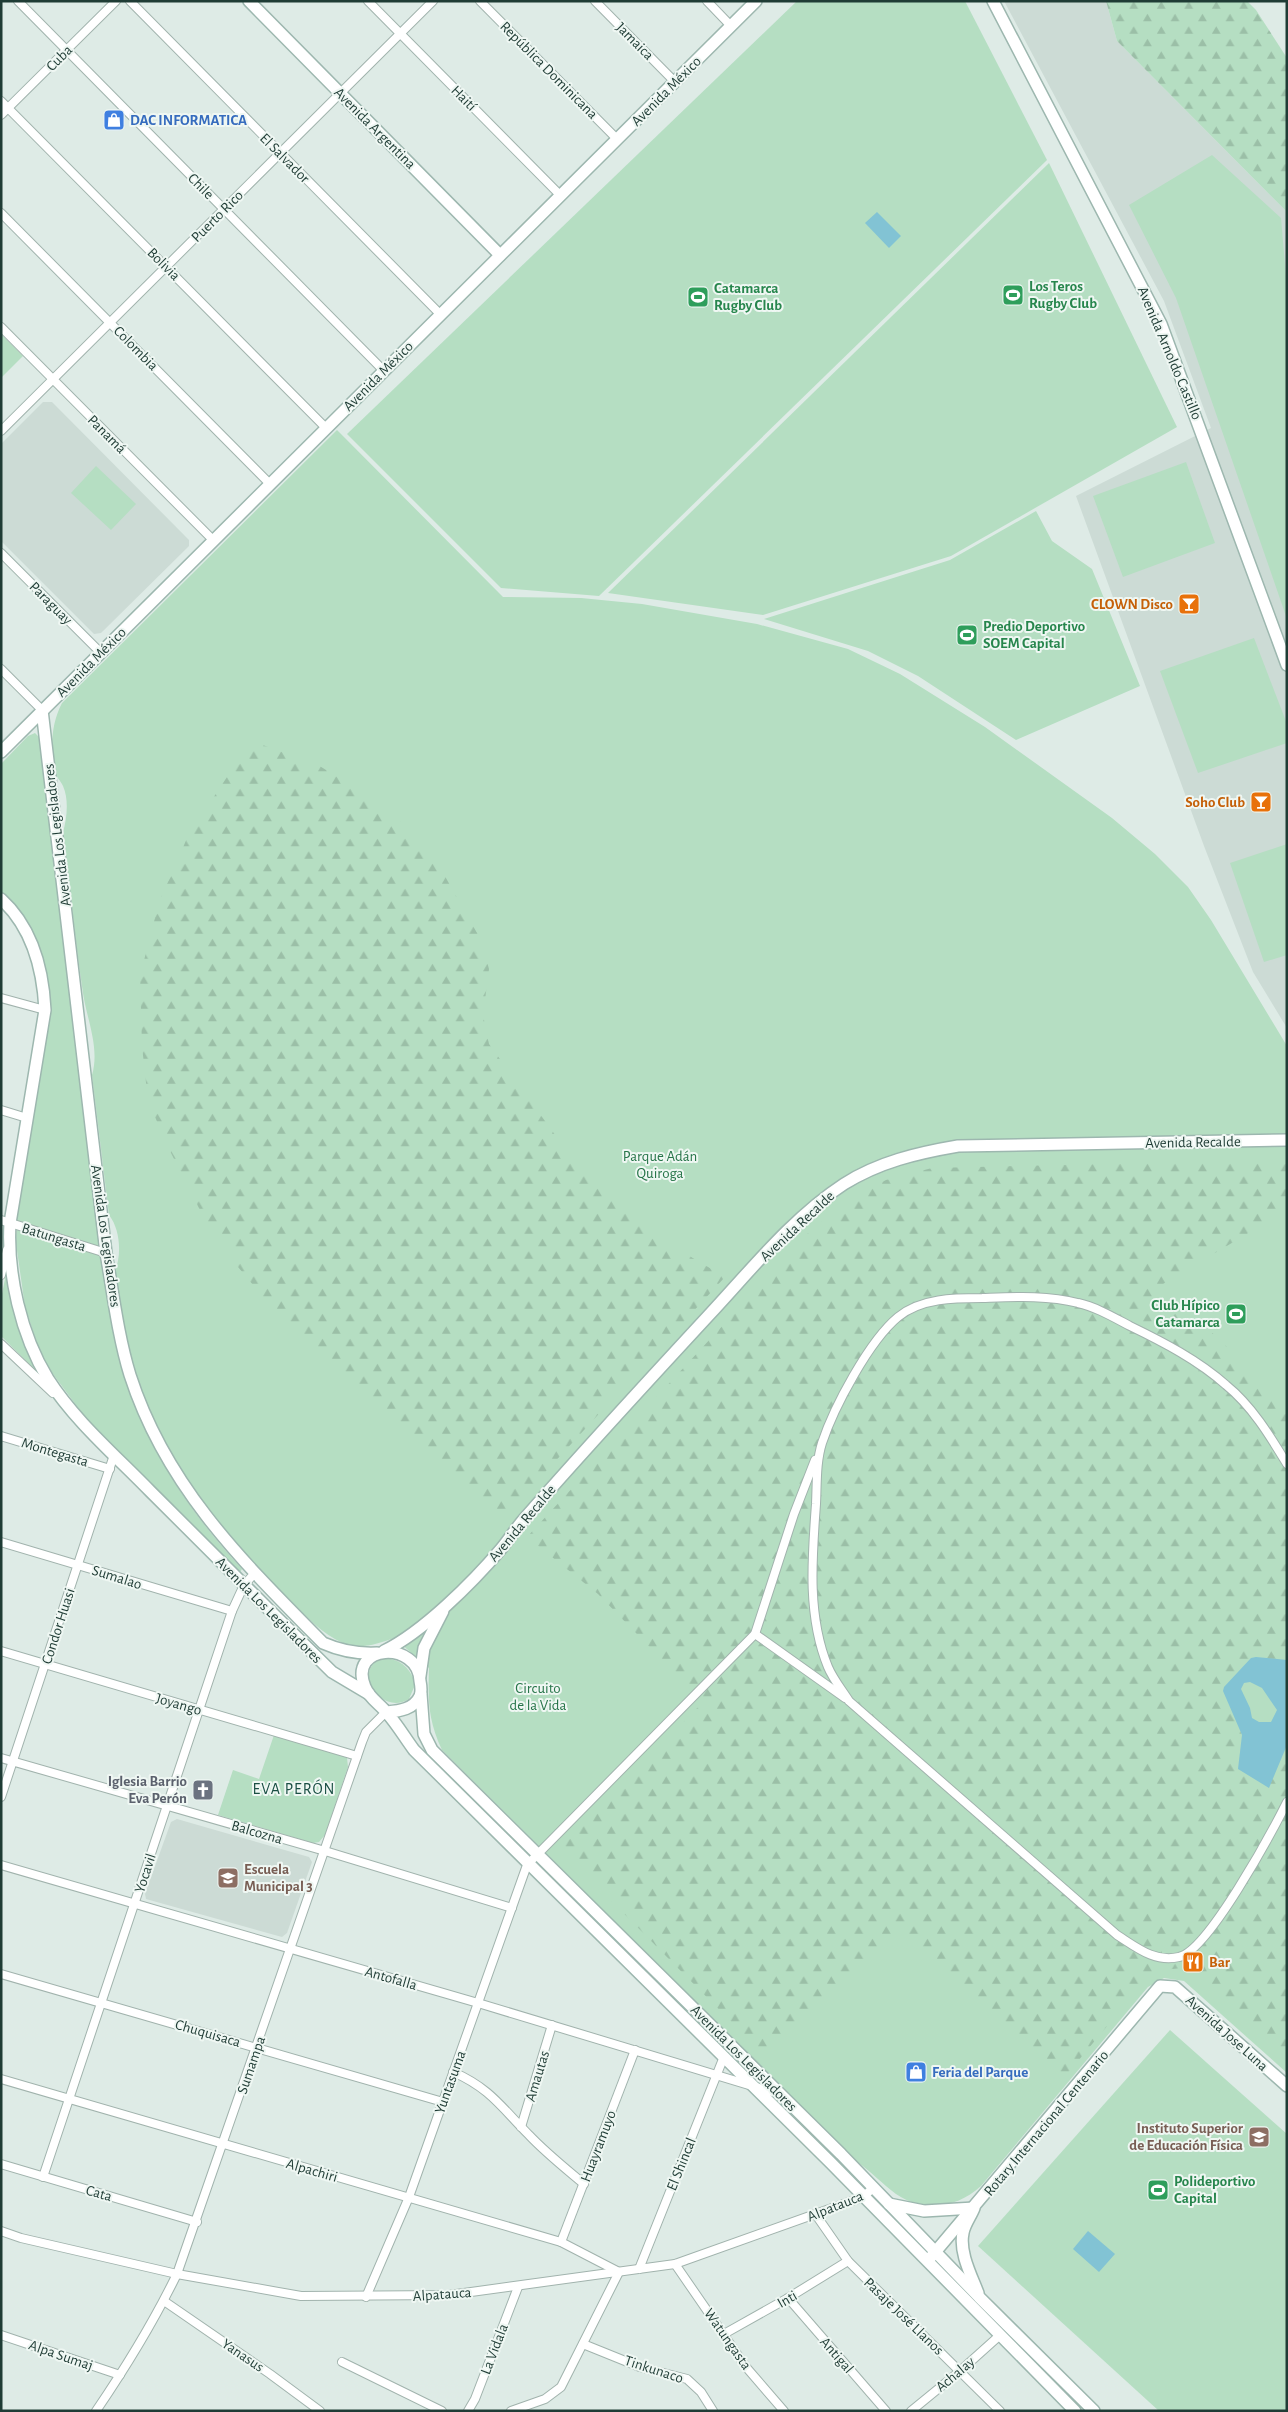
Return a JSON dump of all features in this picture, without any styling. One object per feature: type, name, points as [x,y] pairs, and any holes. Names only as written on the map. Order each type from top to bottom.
[{"type":"main road","name":"Avenida Argentina","points":[[249,1],[500,255]]},
{"type":"main road","name":"Avenida México","points":[[1,752],[756,1]]},
{"type":"main road","name":"Avenida Arnoldo Castillo","points":[[993,1],[1161,324],[1287,665]]},
{"type":"main road","name":"Avenida Los Legisladores","points":[[42,710],[106,1253],[130,1375],[146,1418],[164,1454],[188,1494],[208,1521],[254,1574],[323,1643],[339,1650],[356,1653],[380,1652]]},
{"type":"main road","name":"Avenida Los Legisladores","points":[[1,899],[20,921],[30,938],[43,980],[45,1010],[27,1118],[6,1222],[19,1306],[27,1334],[47,1378],[67,1406],[114,1455],[332,1672],[369,1694]]},
{"type":"main road","name":"Avenida Recalde","points":[[380,1652],[406,1638],[448,1603],[490,1561],[569,1467],[791,1228],[819,1202],[853,1179],[877,1166],[915,1153],[958,1146],[1287,1140]]},
{"type":"main road","name":"Avenida Recalde","points":[[420,1676],[426,1643],[448,1603]]},
{"type":"main road","points":[[380,1652],[406,1657],[420,1676],[421,1692],[412,1706],[401,1711],[387,1712],[369,1694],[364,1685],[362,1673],[366,1662],[380,1652]]},
{"type":"main road","name":"Avenida Los Legisladores","points":[[421,1692],[424,1734],[432,1750],[780,2094],[1094,2411]]},
{"type":"main road","name":"Avenida Los Legisladores","points":[[387,1712],[414,1750],[527,1865],[863,2197],[1074,2411]]},
{"type":"main road","name":"Avenida Jose Luna","points":[[1165,1985],[1176,1987],[1287,2086]]},
{"type":"main road","name":"Rotary Internacional Centenario","points":[[926,2262],[974,2208],[1156,1990],[1165,1985]]},
{"type":"main road","points":[[889,2204],[924,2212],[974,2208],[963,2232],[962,2244],[979,2297]]},
{"type":"street","name":"Chile","points":[[18,1],[384,371]]},
{"type":"street","name":"Cuba","points":[[1,115],[116,1]]},
{"type":"street","name":"El Salvador","points":[[130,1],[440,314]]},
{"type":"street","name":"Haití","points":[[368,1],[560,195]]},
{"type":"street","name":"Puerto Rico","points":[[1,431],[434,1]]},
{"type":"street","name":"República Dominicana","points":[[480,1],[617,139]]},
{"type":"street","name":"Jamaica","points":[[595,1],[675,82]]},
{"type":"street","points":[[707,1],[731,26]]},
{"type":"street","name":"Bolivia","points":[[1,100],[326,428]]},
{"type":"street","name":"Colombia","points":[[1,213],[270,484]]},
{"type":"street","name":"Panamá","points":[[1,328],[213,540]]},
{"type":"street","name":"Paraguay","points":[[1,553],[100,652]]},
{"type":"street","points":[[1,670],[42,710]]},
{"type":"street","points":[[1,998],[45,1010]]},
{"type":"street","points":[[1,1110],[27,1118]]},
{"type":"street","name":"Batungasta","points":[[6,1222],[106,1253]]},
{"type":"street","points":[[1,1274],[9,1242]]},
{"type":"street","points":[[527,1865],[755,1634],[794,1514],[838,1404],[858,1369],[898,1317],[913,1308],[934,1301],[961,1298],[1050,1299],[1089,1306],[1169,1346],[1226,1384],[1246,1405],[1270,1436],[1287,1464]]},
{"type":"street","points":[[1,1344],[67,1406]]},
{"type":"street","name":"Montegasta","points":[[1,1436],[110,1469]]},
{"type":"street","points":[[822,1444],[817,1470],[812,1537],[814,1608],[821,1647],[829,1670],[849,1701]]},
{"type":"street","name":"Condor Huasi","points":[[1,1797],[114,1455]]},
{"type":"street","name":"Sumalao","points":[[1,1542],[232,1611]]},
{"type":"street","name":"Yocavil","points":[[43,2177],[232,1611],[244,1585],[254,1574]]},
{"type":"street","points":[[755,1634],[849,1701],[1117,1935],[1149,1955],[1166,1959],[1181,1957],[1190,1953],[1226,1907],[1267,1842],[1287,1802]]},
{"type":"street","name":"Joyango","points":[[1,1651],[357,1756]]},
{"type":"street","name":"Sumampa","points":[[96,2411],[120,2376],[178,2274],[357,1756],[366,1732],[387,1712]]},
{"type":"street","name":"Balcozna","points":[[1,1758],[325,1851],[512,1908]]},
{"type":"street","name":"Antofalla","points":[[1,1865],[478,2003],[780,2094]]},
{"type":"street","name":"Yuntasuma","points":[[366,2297],[408,2198],[527,1865]]},
{"type":"street","name":"Chuquisaca","points":[[1,1974],[443,2102]]},
{"type":"street","name":"Amautas","points":[[521,2127],[552,2025]]},
{"type":"street","name":"Huayramuyo","points":[[562,2242],[635,2050]]},
{"type":"street","name":"El Shincal","points":[[639,2269],[723,2059]]},
{"type":"street","points":[[453,2072],[474,2081],[487,2091],[521,2127],[584,2184]]},
{"type":"street","name":"Alpachiri","points":[[1,2079],[562,2242],[619,2272]]},
{"type":"street","name":"Cata","points":[[1,2164],[196,2222]]},
{"type":"street","name":"Alpatauca","points":[[1,2231],[21,2238],[178,2274],[301,2296],[449,2295],[675,2264],[863,2197],[873,2188]]},
{"type":"street","name":"Pasaje José Llanos","points":[[816,2215],[848,2261],[1000,2411]]},
{"type":"street","name":"Inti","points":[[724,2334],[848,2261]]},
{"type":"street","name":"Watungasta","points":[[675,2264],[746,2367],[784,2411]]},
{"type":"street","points":[[511,2411],[554,2394],[561,2387],[619,2272]]},
{"type":"street","name":"La Vidala","points":[[468,2411],[475,2399],[518,2287]]},
{"type":"street","name":"Antigal","points":[[788,2298],[886,2411]]},
{"type":"street","name":"Yanasus","points":[[164,2301],[320,2411]]},
{"type":"street","name":"Alpa Sumaj","points":[[1,2334],[120,2376]]},
{"type":"street","name":"Achalay","points":[[911,2411],[999,2336]]},
{"type":"street","name":"Tinkunaco","points":[[584,2344],[640,2367],[687,2379],[701,2392],[713,2411]]},
{"type":"street","points":[[342,2362],[442,2411]]},
{"type":"shaded area","points":[[1004,1],[1106,1],[1117,41],[1287,212],[1287,1028],[1253,972],[1204,846],[1076,496],[1211,428],[1164,301]]},
{"type":"shaded area","points":[[43,402],[52,402],[189,540],[189,546],[101,633],[94,634],[1,541],[1,444]]},
{"type":"shaded area","name":"Escuela Municipal 3","points":[[177,1819],[309,1857],[312,1862],[287,1933],[282,1937],[146,1899],[145,1894],[171,1822]]},
{"type":"green space","name":"Catamarca Rugby Club","points":[[797,1],[965,1],[1047,160],[599,596],[501,588],[347,434]]},
{"type":"green space","points":[[1106,1],[1247,1],[1256,10],[1287,58],[1287,212],[1117,41]]},
{"type":"green space","points":[[1212,155],[1281,218],[1287,288],[1287,619],[1176,298],[1129,205]]},
{"type":"green space","name":"Los Teros Rugby Club","points":[[1049,163],[1177,427],[951,556],[763,615],[608,593]]},
{"type":"green space","points":[[1,334],[23,356],[1,378]]},
{"type":"green space","name":"Parque Adán Quiroga","points":[[337,430],[503,597],[581,598],[642,604],[757,624],[848,649],[900,674],[985,727],[1112,818],[1155,854],[1188,887],[1211,920],[1287,1046],[1287,2073],[1184,1981],[1164,1978],[1148,1987],[981,2186],[962,2199],[940,2205],[918,2204],[896,2194],[857,2162],[442,1750],[431,1720],[429,1668],[394,1638],[375,1644],[355,1646],[343,1643],[321,1630],[228,1535],[191,1487],[175,1461],[160,1435],[136,1374],[127,1339],[115,1271],[119,1257],[119,1242],[116,1227],[109,1215],[92,1075],[95,1055],[94,1044],[77,953],[63,832],[67,803],[65,791],[56,774],[53,763],[52,737],[58,711],[62,703]]},
{"type":"green space","points":[[1186,462],[1215,543],[1123,577],[1093,496]]},
{"type":"green space","points":[[96,466],[136,504],[111,530],[71,493]]},
{"type":"green space","name":"Predio Deportivo SOEM Capital","points":[[1036,511],[1052,541],[1092,569],[1140,686],[1016,740],[918,676],[868,651],[764,619],[950,560]]},
{"type":"green space","points":[[1254,638],[1287,724],[1287,743],[1198,773],[1160,671]]},
{"type":"green space","points":[[35,733],[42,740],[102,1266],[118,1351],[135,1405],[159,1456],[205,1526],[242,1569],[240,1572],[87,1420],[41,1355],[25,1307],[16,1243],[17,1216],[50,1011],[47,976],[39,946],[24,918],[1,891],[1,764],[28,736]]},
{"type":"green space","points":[[260,744],[318,765],[384,806],[429,848],[481,940],[489,969],[483,1015],[489,1044],[577,1165],[652,1234],[725,1277],[502,1519],[413,1443],[303,1340],[264,1298],[238,1267],[203,1216],[170,1151],[148,1101],[142,1046],[140,976],[159,902],[188,836],[229,774]]},
{"type":"green space","points":[[1287,844],[1287,955],[1264,962],[1230,863]]},
{"type":"green space","points":[[1287,1160],[1287,1210],[1153,1290],[1219,1338],[1287,1414],[1287,1660],[1251,1658],[1223,1691],[1242,1735],[1238,1770],[1269,1787],[1287,1745],[1287,2062],[1182,1968],[1153,1971],[1063,2079],[897,1928],[768,2059],[560,1849],[703,1702],[598,1594],[527,1537],[810,1231],[849,1200],[886,1180],[932,1168]]},
{"type":"green space","points":[[7,1269],[21,1334],[37,1372],[1,1336],[1,1299]]},
{"type":"green space","points":[[380,1659],[398,1661],[411,1673],[415,1685],[409,1699],[399,1703],[389,1702],[381,1698],[374,1691],[369,1674],[372,1665]]},
{"type":"green space","points":[[274,1735],[343,1755],[347,1758],[348,1767],[325,1835],[319,1842],[313,1843],[218,1815],[233,1770],[259,1779]]},
{"type":"green space","name":"Polideportivo Capital","points":[[1170,2030],[1287,2134],[1287,2411],[1159,2411],[978,2246]]},
{"type":"water","points":[[877,212],[901,236],[889,248],[865,223]]},
{"type":"water","points":[[1251,1658],[1287,1660],[1287,1745],[1269,1788],[1238,1769],[1242,1735],[1223,1691],[1224,1687]],"holes":[[[1250,1682],[1262,1688],[1277,1710],[1271,1722],[1259,1722],[1252,1718],[1250,1708],[1241,1689],[1244,1683]]]},
{"type":"water","points":[[1088,2231],[1115,2254],[1099,2272],[1073,2249]]},
{"type":"place","name":"DAC INFORMATICA","points":[[114,120]]},
{"type":"place","name":"Los Teros Rugby Club","points":[[1013,295]]},
{"type":"place","name":"Catamarca Rugby Club","points":[[698,297]]},
{"type":"place","name":"CLOWN Disco","points":[[1189,604]]},
{"type":"place","name":"Predio Deportivo SOEM Capital","points":[[967,635]]},
{"type":"place","name":"Soho Club","points":[[1261,802]]},
{"type":"place","name":"Club Hípico Catamarca","points":[[1236,1314]]},
{"type":"place","name":"Iglesia Barrio Eva Perón","points":[[203,1790]]},
{"type":"place","name":"Escuela Municipal 3","points":[[228,1878]]},
{"type":"place","name":"Bar","points":[[1193,1962]]},
{"type":"place","name":"Feria del Parque","points":[[916,2072]]},
{"type":"place","name":"Instituto Superior de Educación Física","points":[[1259,2137]]},
{"type":"place","name":"Polideportivo Capital","points":[[1158,2190]]},
{"type":"district","name":"EVA PERÓN","points":[[294,1788]]},
{"type":"park label","name":"Circuito de la Vida","points":[[538,1696]]}]
